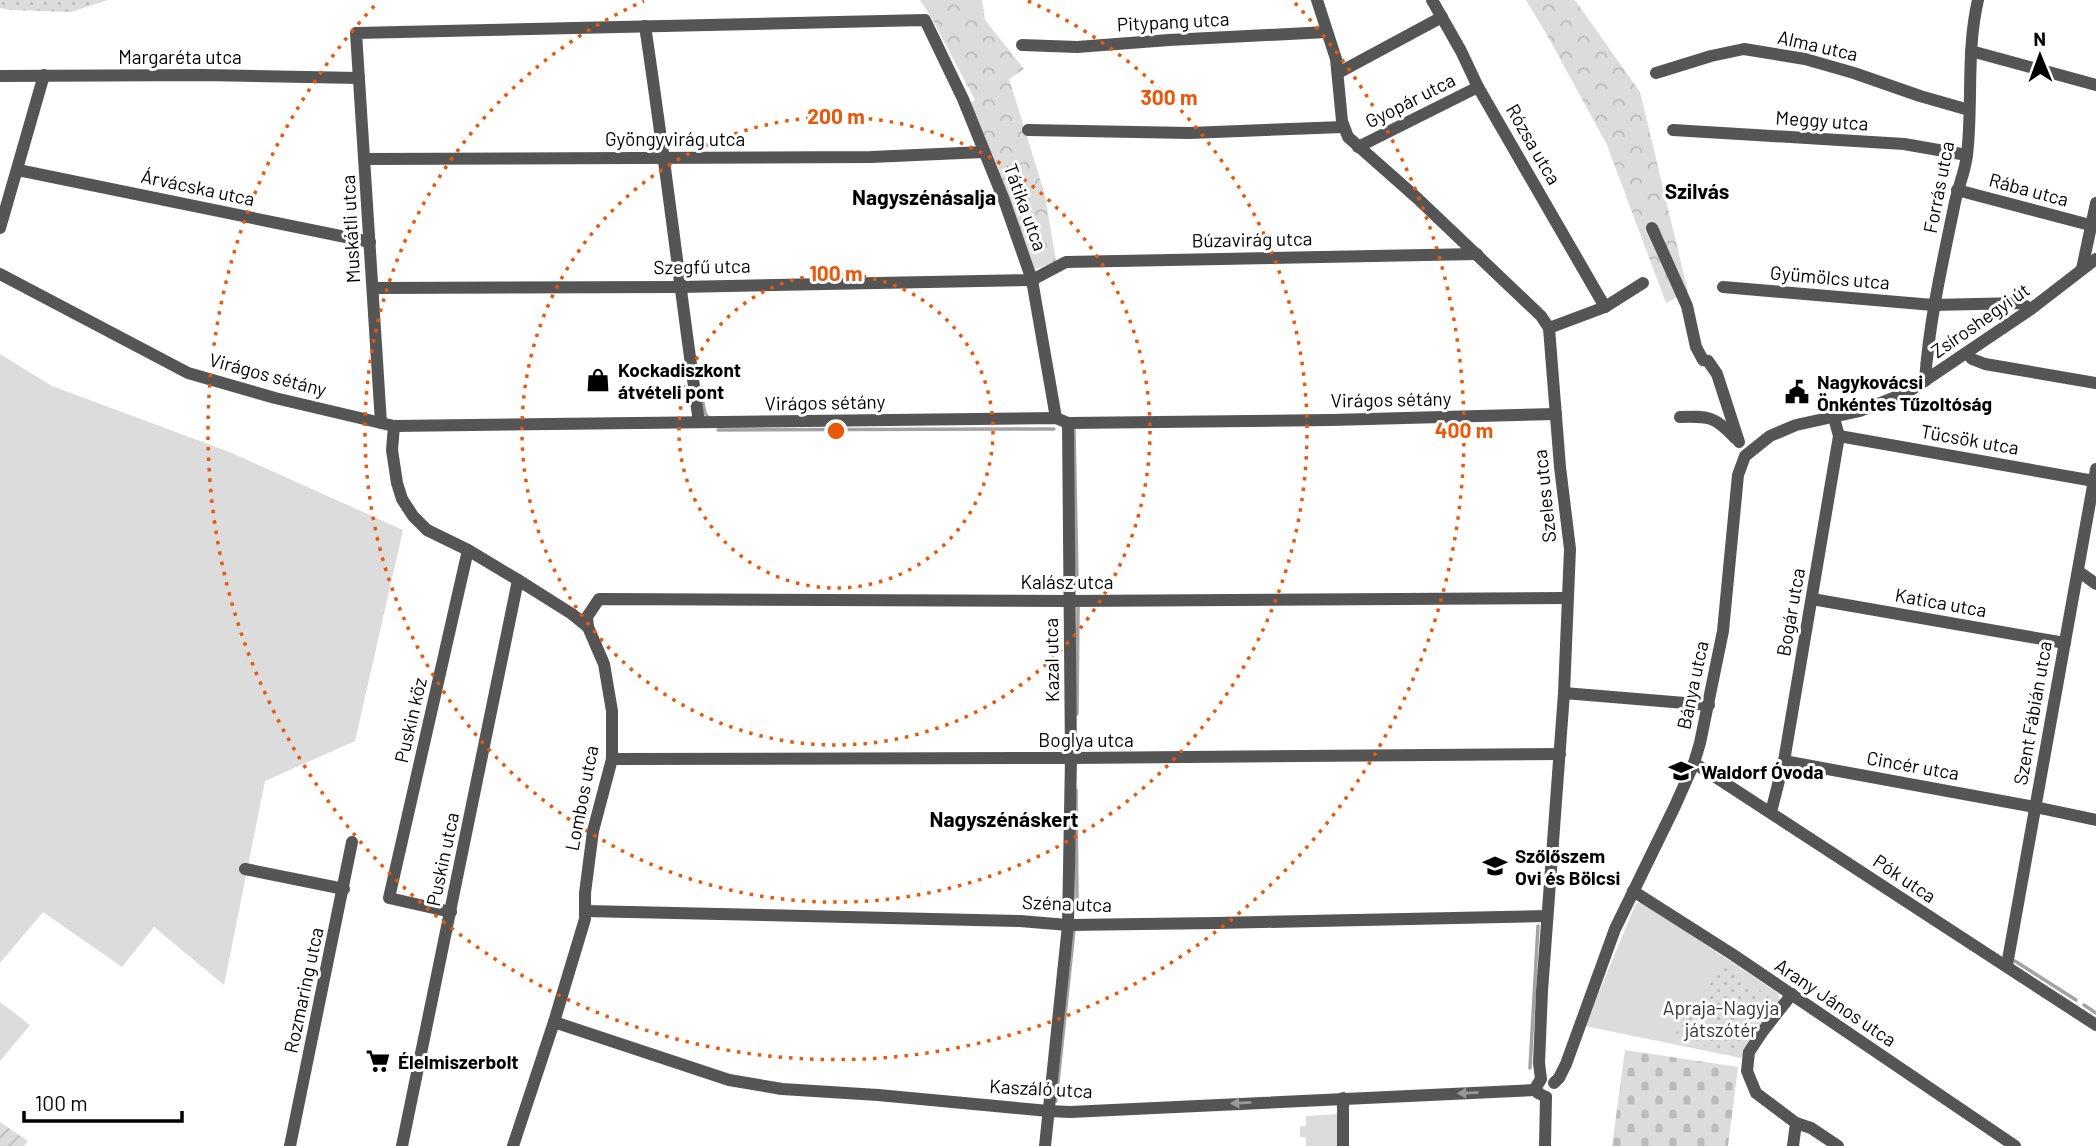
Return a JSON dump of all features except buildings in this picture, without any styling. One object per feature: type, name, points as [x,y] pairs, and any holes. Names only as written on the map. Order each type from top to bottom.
[{"type":"street","points":[[1317,0],[1334,51],[1343,127],[1348,137],[1477,254],[1541,316],[1549,328],[1605,307],[1643,282]]},
{"type":"street","name":"Rózsa utca","points":[[1432,0],[1478,87],[1605,307]]},
{"type":"street","name":"Forrás utca","points":[[1925,381],[1927,341],[1933,305],[1967,155],[1971,51],[1978,0]]},
{"type":"street","points":[[1338,73],[1442,17]]},
{"type":"street","name":"Tátika utca","points":[[645,26],[925,20],[963,99],[1032,279],[1062,421]]},
{"type":"street","points":[[645,26],[699,422]]},
{"type":"street","name":"Muskátli utca","points":[[388,425],[373,288],[356,33],[645,26]]},
{"type":"street","name":"Pitypang utca","points":[[1022,46],[1077,47],[1327,32]]},
{"type":"street","name":"Alma utca","points":[[1656,73],[1711,56],[1744,50],[1805,59],[1969,110]]},
{"type":"street","points":[[1971,51],[2096,85]]},
{"type":"street","points":[[0,228],[44,75]]},
{"type":"street","name":"Margaréta utca","points":[[0,76],[204,75],[359,78]]},
{"type":"street","name":"Gyopár utca","points":[[1359,148],[1478,87]]},
{"type":"street","points":[[1028,130],[1189,134],[1343,127]]},
{"type":"street","name":"Meggy utca","points":[[1673,130],[1904,144],[1967,155]]},
{"type":"street","name":"Gyöngyvirág utca","points":[[366,159],[871,157],[984,152]]},
{"type":"street","name":"Árvácska utca","points":[[18,170],[370,242]]},
{"type":"street","name":"Rába utca","points":[[1957,190],[2090,225]]},
{"type":"street","points":[[2082,270],[2096,204]]},
{"type":"street","points":[[1652,228],[1686,306],[1696,347],[1703,360],[1708,361],[1717,374],[1743,458]]},
{"type":"street","name":"Búzavirág utca","points":[[1032,279],[1066,262],[1477,254]]},
{"type":"street","name":"Zsíroshegyi út","points":[[1743,458],[1765,439],[1781,430],[1834,418],[1899,396],[2031,309],[2096,259]]},
{"type":"street","name":"Virágos sétány","points":[[0,274],[188,373],[275,398],[388,425],[1331,420],[1556,414]]},
{"type":"street","name":"Szegfű utca","points":[[373,288],[680,287],[1032,279]]},
{"type":"street","name":"Gyümölcs utca","points":[[1723,287],[1933,305],[2021,303],[2031,309]]},
{"type":"street","name":"Szeles utca","points":[[1544,1087],[1539,1063],[1546,916],[1564,692],[1570,542],[1562,482],[1549,328]]},
{"type":"street","points":[[1966,353],[1972,359],[1985,364],[2096,383]]},
{"type":"street","points":[[1680,417],[1711,417],[1739,442]]},
{"type":"street","name":"Bogár utca","points":[[1771,812],[1784,761],[1839,436],[1834,418]]},
{"type":"street","name":"Kazal utca","points":[[1045,1146],[1068,925],[1071,758],[1069,601],[1062,421]]},
{"type":"street","points":[[388,425],[393,467],[402,499],[413,516],[427,530],[468,550],[518,580],[588,627]]},
{"type":"street","name":"Tücsök utca","points":[[1839,436],[2095,475]]},
{"type":"street","name":"Bánya utca","points":[[1545,1146],[1544,1087],[1559,1078],[1566,1064],[1605,954],[1694,763],[1709,705],[1723,631],[1738,475],[1743,458]]},
{"type":"street","name":"Szent Fábián utca","points":[[2007,965],[2095,475]]},
{"type":"street","name":"Puskin köz","points":[[451,912],[389,898],[468,550]]},
{"type":"street","points":[[2078,571],[2096,584]]},
{"type":"street","name":"Puskin utca","points":[[402,1146],[518,580]]},
{"type":"street","name":"Kalász utca","points":[[588,627],[587,617],[599,599],[1069,601],[1567,598]]},
{"type":"street","name":"Katica utca","points":[[1812,599],[2065,643]]},
{"type":"street","name":"Lombos utca","points":[[513,1146],[581,936],[586,911],[585,893],[593,831],[612,759],[612,711],[604,664],[588,627]]},
{"type":"street","points":[[1564,692],[1709,705]]},
{"type":"street","name":"Boglya utca","points":[[612,759],[1560,754]]},
{"type":"street","name":"Cincér utca","points":[[1784,761],[2096,820]]},
{"type":"street","name":"Pók utca","points":[[1694,763],[2096,1025]]},
{"type":"street","name":"Rozmaring utca","points":[[290,1146],[352,842]]},
{"type":"street","points":[[245,869],[344,889]]},
{"type":"street","name":"Arany János utca","points":[[1633,891],[2015,1146]]},
{"type":"street","name":"Széna utca","points":[[586,911],[1020,921],[1068,925],[1546,916]]},
{"type":"street","points":[[1792,995],[1749,1052],[1747,1071],[1756,1093],[1796,1123],[1811,1128],[1838,1146]]},
{"type":"street","name":"Kaszáló utca","points":[[554,1022],[729,1080],[782,1089],[1049,1111],[1544,1087]]},
{"type":"street","points":[[1343,1098],[1343,1146]]},
{"type":"street","points":[[1793,1146],[1796,1123]]},
{"type":"green space","points":[[0,0],[108,0],[71,12],[11,10],[0,8]]},
{"type":"green space","points":[[920,0],[982,0],[985,20],[1024,69],[1009,79],[1045,195],[1056,262],[1033,270],[969,104],[975,100]]},
{"type":"green space","points":[[1526,0],[1575,0],[1640,92],[1688,292],[1666,303],[1607,145]]},
{"type":"green space","points":[[0,354],[52,386],[232,453],[403,530],[355,741],[265,781],[224,985],[154,927],[122,967],[43,912],[0,963]]},
{"type":"green space","points":[[1636,903],[1643,903],[1778,993],[1780,1000],[1741,1058],[1585,1026]]},
{"type":"green space","name":"Apraja-Nagyja játszótér","points":[[1724,964],[1769,997],[1733,1052],[1672,1039]]},
{"type":"green space","points":[[0,1002],[30,1025],[0,1061]]},
{"type":"green space","points":[[1625,1050],[1738,1067],[1728,1146],[1612,1146]]},
{"type":"green space","points":[[1340,1114],[1342,1146],[1306,1146],[1306,1137],[1300,1137],[1300,1126],[1306,1126],[1306,1116]]},
{"type":"green space","points":[[0,1122],[28,1141],[24,1146],[0,1146]]},
{"type":"waterway","points":[[701,394],[709,419]]},
{"type":"waterway","points":[[718,430],[1054,429]]},
{"type":"waterway","points":[[1074,429],[1077,577]]},
{"type":"waterway","points":[[1077,714],[1078,607]]},
{"type":"waterway","points":[[1076,790],[1077,901]]},
{"type":"waterway","points":[[1530,1068],[1538,926]]},
{"type":"waterway","points":[[1056,1101],[1074,930]]},
{"type":"waterway","points":[[2015,961],[2076,1000]]},
{"type":"waterway","points":[[2084,1005],[2096,1013]]},
{"type":"place","name":"Kockadiszkont átvételi pont","points":[[598,380]]},
{"type":"place","name":"Nagykovácsi Önkéntes Tűzoltóság","points":[[1797,392]]},
{"type":"place","name":"Waldorf Óvoda","points":[[1681,771]]},
{"type":"place","name":"Szőlőszem Ovi és Bölcsi","points":[[1495,866]]},
{"type":"place","name":"Élelmiszerbolt","points":[[378,1061]]},
{"type":"district","name":"Szilvás","points":[[1697,190]]},
{"type":"district","name":"Nagyszénásalja","points":[[924,196]]},
{"type":"district","name":"Nagyszénáskert","points":[[1004,818]]}]
